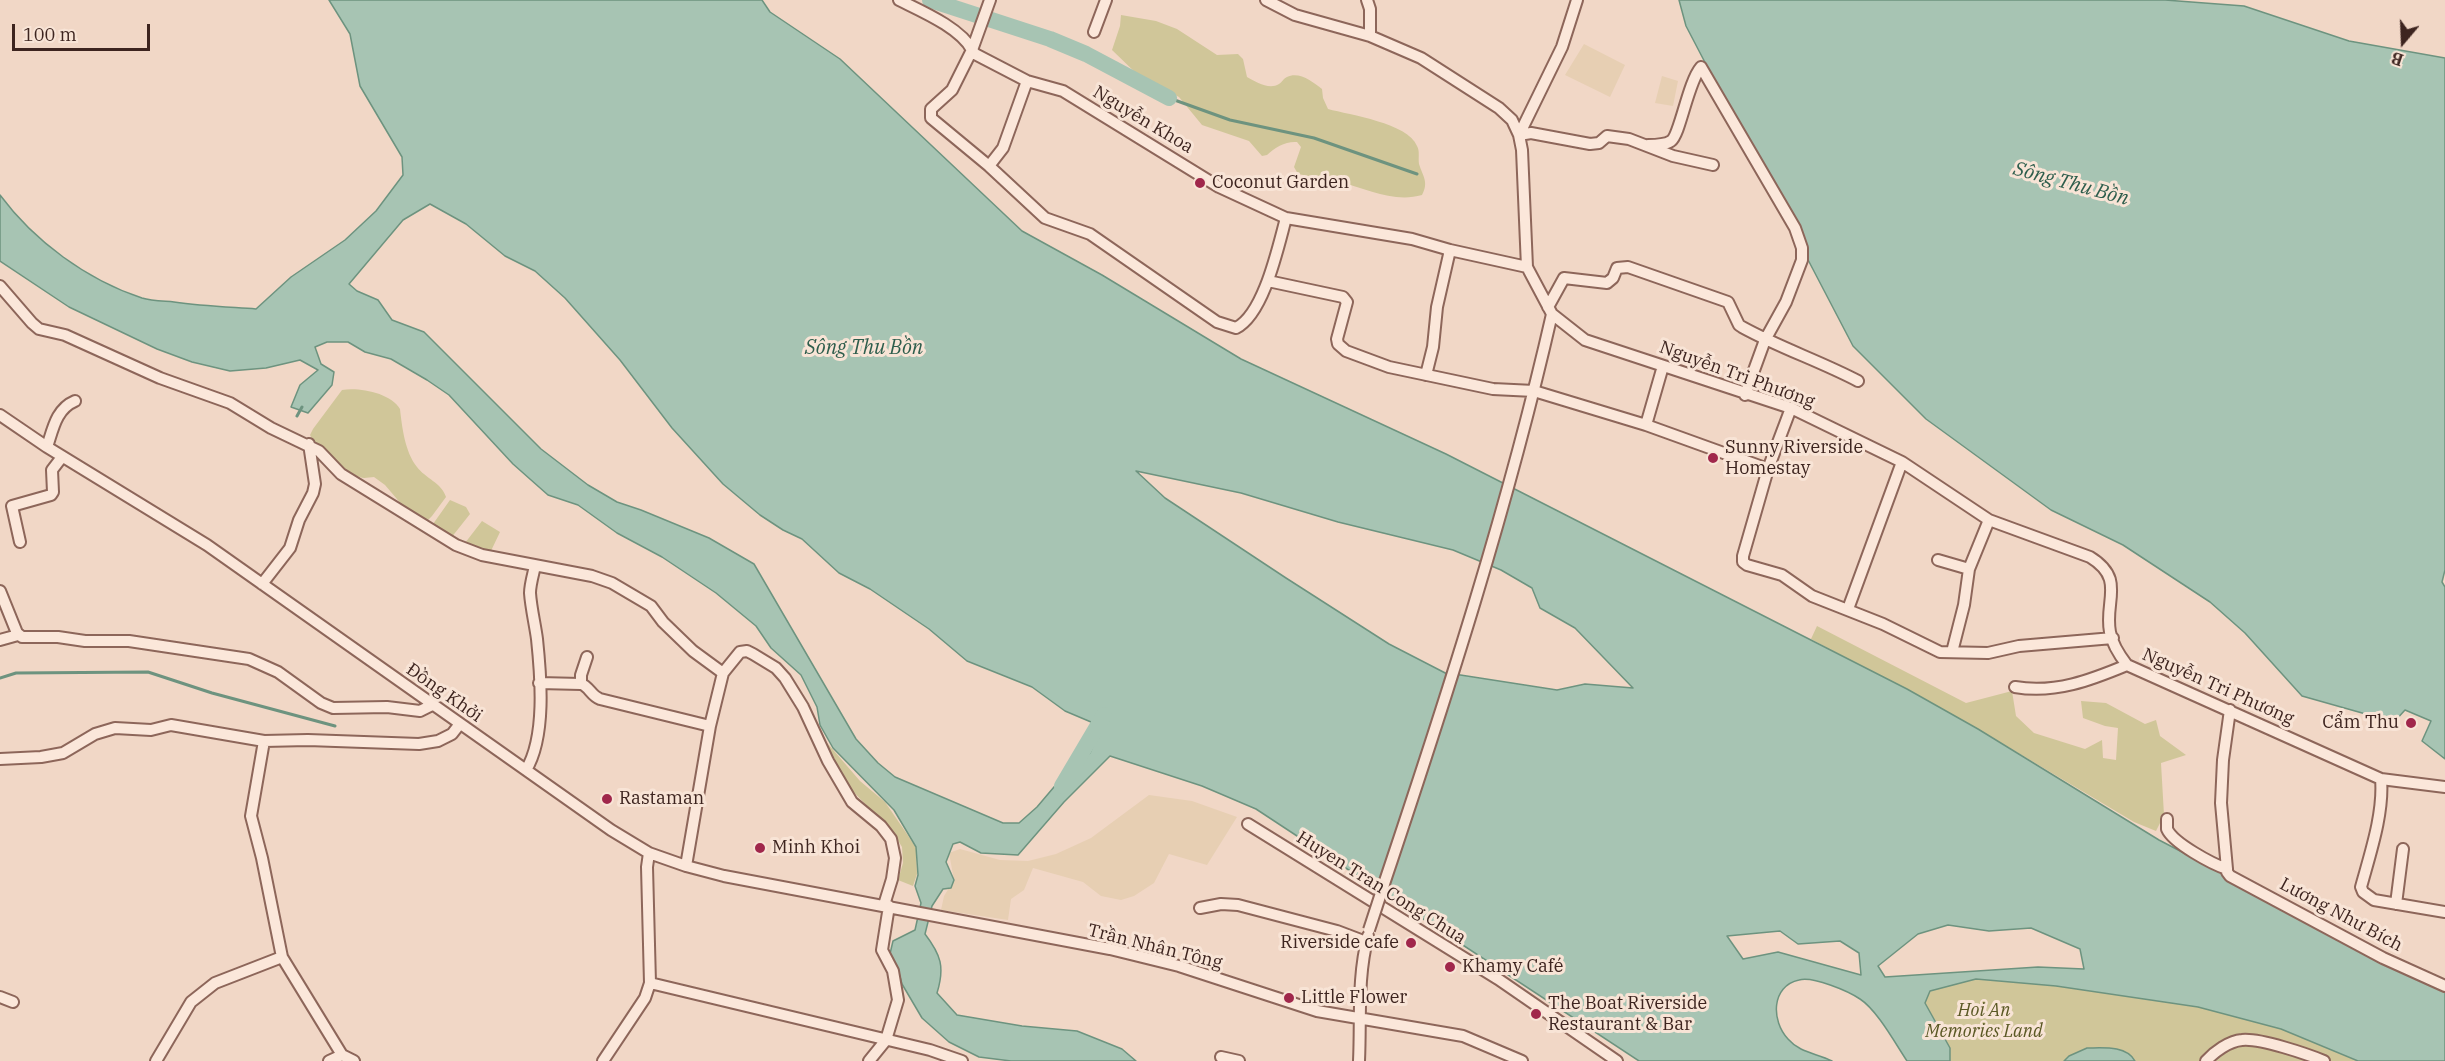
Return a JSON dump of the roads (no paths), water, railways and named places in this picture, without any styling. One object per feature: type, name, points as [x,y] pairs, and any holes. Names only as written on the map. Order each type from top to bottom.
[{"type":"street","name":"Nguyễn Khoa","points":[[899,0],[967,39],[972,50],[981,58],[1027,81],[1063,91],[1219,187],[1287,218],[1412,238],[1450,250],[1527,267]]},
{"type":"street","points":[[1094,32],[1106,0]]},
{"type":"street","name":"Nguyễn Tri Phương","points":[[1266,0],[1295,15],[1370,36],[1422,58],[1499,108],[1512,120],[1519,135],[1522,150],[1527,267],[1550,310],[1585,340],[1791,408],[1902,462],[1989,520],[2090,557],[2102,564],[2109,574],[2112,584],[2110,634],[2120,656],[2127,665],[2381,778],[2445,786]]},
{"type":"street","points":[[1367,0],[1370,9],[1370,36]]},
{"type":"street","points":[[1519,135],[1562,47],[1577,0]]},
{"type":"street","points":[[988,4],[972,50],[952,90],[945,99],[935,103],[929,114],[1045,218],[1090,234],[1217,322],[1236,328],[1249,318],[1268,281],[1287,218]]},
{"type":"street","points":[[1648,145],[1670,141],[1677,135],[1693,79],[1701,67],[1787,211],[1802,248],[1802,260],[1786,302],[1765,340],[1745,394]]},
{"type":"street","points":[[989,166],[1003,148],[1027,81]]},
{"type":"street","points":[[1519,135],[1531,133],[1590,144],[1599,143],[1607,136],[1629,139],[1673,156],[1713,165]]},
{"type":"street","points":[[1426,375],[1433,347],[1437,306],[1450,250]]},
{"type":"street","points":[[1359,1061],[1361,1019],[1358,1003],[1369,930],[1454,674],[1534,391],[1550,310],[1563,279],[1607,284],[1613,278],[1617,268],[1624,267],[1728,302],[1739,325],[1765,340],[1826,364],[1858,381]]},
{"type":"street","points":[[1268,281],[1343,297],[1347,302],[1337,339],[1340,347],[1389,368],[1493,389],[1534,391],[1646,425],[1768,469]]},
{"type":"street","points":[[0,286],[39,328],[65,335],[160,378],[230,403],[271,428],[309,444],[327,458],[341,474],[434,534],[482,555],[583,574],[612,583],[651,606],[663,622],[693,651],[723,673]]},
{"type":"street","points":[[1646,425],[1663,366]]},
{"type":"street","points":[[47,447],[64,406],[75,401]]},
{"type":"street","points":[[1791,408],[1768,469],[1743,562],[1761,571],[1782,575],[1812,596],[1848,609],[1935,650],[1988,653],[2019,646],[2113,638]]},
{"type":"street","name":"Đồng Khởi","points":[[0,415],[62,457],[149,508],[262,584],[611,830],[649,853],[686,866],[751,882],[905,910]]},
{"type":"street","points":[[262,584],[290,548],[299,520],[313,493],[315,484],[309,444]]},
{"type":"street","points":[[20,542],[12,507],[51,495],[52,470],[62,457]]},
{"type":"street","points":[[1848,609],[1902,462]]},
{"type":"street","points":[[1952,652],[1964,605],[1969,568],[1989,520]]},
{"type":"street","points":[[1938,560],[1969,568]]},
{"type":"street","points":[[526,770],[531,761],[538,735],[537,640],[530,591],[535,566]]},
{"type":"street","points":[[0,591],[18,635]]},
{"type":"street","points":[[0,640],[18,635],[85,641],[129,641],[240,657],[270,668],[321,703],[333,708],[387,707],[420,711],[432,705]]},
{"type":"street","points":[[686,866],[710,726],[723,673],[740,652],[747,651],[776,668],[785,678],[803,707],[828,761],[852,801],[881,826],[891,839],[895,858],[886,905],[882,950],[893,971],[898,1000],[886,1040],[869,1061]]},
{"type":"street","points":[[581,684],[581,675],[587,657]]},
{"type":"street","points":[[2015,687],[2037,691],[2067,686],[2093,679],[2127,665]]},
{"type":"street","points":[[539,683],[585,685],[594,697],[600,699],[710,726]]},
{"type":"street","points":[[2227,868],[2221,803],[2223,760],[2230,710]]},
{"type":"street","points":[[0,759],[41,757],[63,753],[95,734],[115,728],[151,730],[171,725],[264,741],[309,740],[419,744],[438,741],[452,734],[459,724]]},
{"type":"street","points":[[264,741],[251,816],[265,870],[282,957],[342,1054],[354,1061]]},
{"type":"street","points":[[2381,778],[2381,794],[2373,846],[2361,887],[2363,892],[2369,899],[2445,912]]},
{"type":"street","name":"Lương Như Bích","points":[[2167,819],[2167,828],[2175,838],[2212,863],[2227,868],[2230,876],[2370,952],[2445,986]]},
{"type":"street","name":"Huyen Tran Cong Chua","points":[[1248,824],[1498,979],[1617,1061]]},
{"type":"street","points":[[2396,904],[2403,849]]},
{"type":"street","points":[[603,1061],[645,998],[650,983],[647,867],[649,853]]},
{"type":"street","points":[[1200,908],[1221,904],[1238,905],[1337,931],[1366,942]]},
{"type":"street","name":"Trần Nhân Tông","points":[[905,910],[1154,960],[1317,1011],[1463,1036],[1520,1060]]},
{"type":"street","points":[[156,1061],[191,1002],[215,983],[282,957]]},
{"type":"street","points":[[650,983],[952,1056],[962,1061]]},
{"type":"street","points":[[0,997],[13,1002]]},
{"type":"street","points":[[2206,1061],[2212,1054],[2242,1040],[2310,1055],[2324,1061]]},
{"type":"street","points":[[329,1061],[342,1054]]},
{"type":"street","points":[[1221,1057],[1239,1061]]},
{"type":"water","name":"Sông Thu Bồn","points":[[329,0],[762,0],[770,12],[840,59],[1022,231],[1102,275],[1241,359],[1446,454],[1907,689],[1978,729],[2159,840],[2445,989],[2445,1061],[2358,1061],[2281,1029],[2198,1007],[2056,986],[1976,979],[1930,991],[1925,1003],[1950,1048],[1950,1061],[1907,1061],[1873,1011],[1860,999],[1839,988],[1805,979],[1783,989],[1777,1005],[1779,1023],[1782,1032],[1793,1044],[1832,1061],[1639,1061],[1256,809],[1202,786],[1110,756],[1064,802],[1018,855],[981,853],[960,842],[953,844],[946,862],[954,880],[951,888],[943,889],[932,906],[925,934],[935,948],[940,962],[941,976],[937,993],[957,1015],[1022,1026],[1077,1031],[1122,1049],[1136,1061],[1011,1061],[979,1057],[949,1042],[922,1018],[902,984],[897,966],[889,958],[893,941],[915,930],[921,903],[915,886],[918,875],[916,847],[894,810],[833,748],[820,725],[817,707],[801,675],[771,648],[756,626],[716,593],[662,557],[617,533],[578,505],[548,495],[513,464],[449,395],[391,359],[365,352],[348,342],[327,342],[315,347],[321,364],[334,372],[332,385],[308,413],[291,407],[300,385],[318,370],[300,360],[266,368],[230,371],[192,362],[157,349],[69,307],[0,261],[0,195],[45,243],[101,281],[142,298],[256,309],[291,277],[345,240],[376,211],[403,175],[402,157],[360,86],[350,34]],"holes":[[[430,204],[466,224],[505,256],[535,271],[565,298],[620,360],[672,428],[723,484],[760,515],[802,539],[839,573],[870,589],[929,629],[967,661],[1032,687],[1065,711],[1091,722],[1095,742],[1090,753],[1065,774],[1037,807],[1019,823],[1003,823],[895,777],[878,763],[856,739],[754,564],[709,538],[617,502],[588,485],[541,449],[424,332],[392,320],[378,300],[357,291],[349,284],[403,220]],[[1136,471],[1241,493],[1338,522],[1453,550],[1501,570],[1532,588],[1540,608],[1575,628],[1633,688],[1585,684],[1557,690],[1454,674],[1453,677],[1389,644],[1165,498]],[[1948,925],[1989,931],[2031,928],[2080,949],[2084,969],[2038,967],[1885,977],[1878,966],[1918,934]],[[1780,931],[1798,944],[1840,941],[1859,953],[1861,975],[1778,952],[1743,959],[1727,936]]]},
{"type":"water","name":"Sông Thu Bồn","points":[[1679,0],[2165,0],[2244,6],[2349,41],[2445,58],[2445,570],[2442,582],[2445,587],[2445,759],[2422,741],[2431,721],[2405,710],[2394,722],[2302,696],[2245,633],[2210,602],[2123,545],[2051,510],[1926,419],[1853,346],[1686,26]]},
{"type":"water","points":[[2087,1048],[2120,1050],[2126,1052],[2135,1061],[2064,1061],[2069,1056]]},
{"type":"waterway","points":[[930,0],[1050,39],[1086,54],[1169,98]]},
{"type":"waterway","points":[[1169,98],[1230,120],[1314,138],[1417,174]]},
{"type":"waterway","points":[[297,416],[302,407]]},
{"type":"waterway","points":[[0,678],[16,673],[148,672],[212,693],[335,726]]},
{"type":"waterway","points":[[1062,786],[1104,715]]},
{"type":"place","name":"Coconut Garden","points":[[1200,183]]},
{"type":"place","name":"Sunny Riverside Homestay","points":[[1713,458]]},
{"type":"place","name":"Cẩm Thu","points":[[2411,723]]},
{"type":"place","name":"Rastaman","points":[[607,799]]},
{"type":"place","name":"Minh Khoi","points":[[760,848]]},
{"type":"place","name":"Riverside cafe","points":[[1411,943]]},
{"type":"place","name":"Khamy Café","points":[[1450,967]]},
{"type":"place","name":"Little Flower","points":[[1289,998]]},
{"type":"place","name":"The Boat Riverside Restaurant & Bar","points":[[1536,1014]]},
{"type":"park label","name":"Hoi An Memories Land","points":[[1984,1021]]}]
